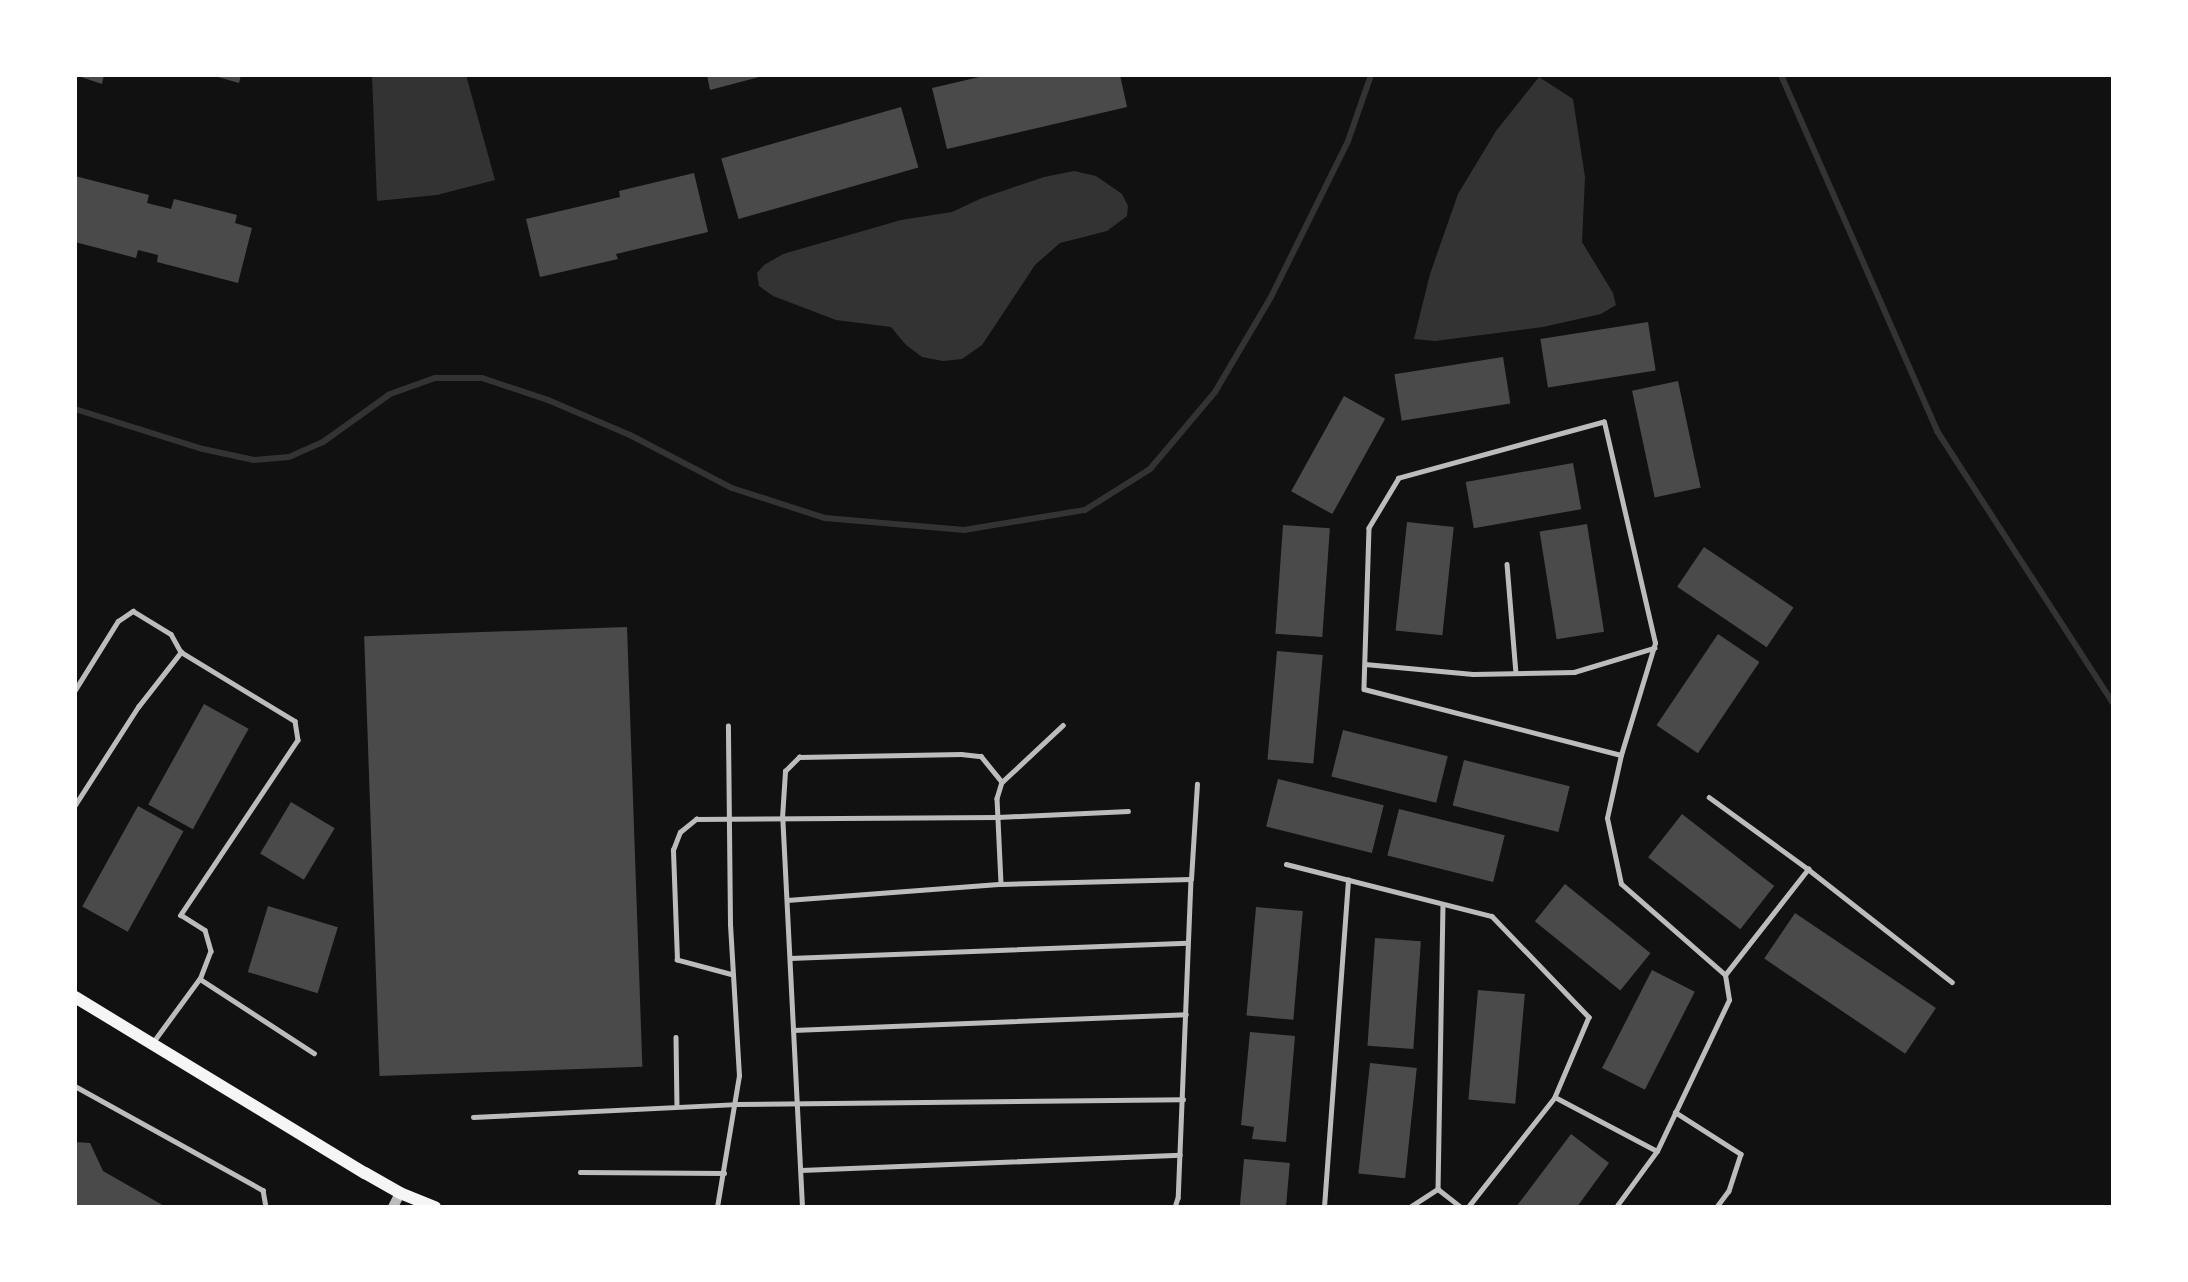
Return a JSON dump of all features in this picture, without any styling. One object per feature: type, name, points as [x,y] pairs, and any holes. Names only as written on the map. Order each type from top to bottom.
[{"type":"main road","points":[[75,998],[401,1193],[435,1207]]},
{"type":"street","points":[[393,1207],[401,1193]]},
{"type":"lane","points":[[1616,1207],[1657,1151],[1729,1000],[1726,975],[1620,884],[1607,818],[1621,755],[1655,642],[1604,422],[1399,478],[1368,528],[1364,689],[1621,755]]},
{"type":"lane","points":[[1507,564],[1516,673]]},
{"type":"lane","points":[[75,690],[118,621],[133,611],[171,635],[181,652],[295,720],[298,740],[181,915],[205,930],[211,951],[200,979],[152,1044]]},
{"type":"lane","points":[[1365,664],[1473,674],[1574,672],[1654,648]]},
{"type":"lane","points":[[75,805],[138,706],[181,652]]},
{"type":"lane","points":[[1001,884],[997,798],[1002,782],[1063,725]]},
{"type":"lane","points":[[718,1207],[740,1076],[733,975],[728,726]]},
{"type":"lane","points":[[802,1207],[782,818],[785,771],[799,757],[981,756],[1002,782]]},
{"type":"lane","points":[[1175,1207],[1183,1099],[1197,784]]},
{"type":"lane","points":[[1709,797],[1808,869],[1952,982]]},
{"type":"lane","points":[[733,975],[677,960],[673,850],[680,832],[696,819],[998,817],[1128,811]]},
{"type":"lane","points":[[1286,864],[1492,916],[1589,1017],[1555,1097],[1468,1207]]},
{"type":"lane","points":[[1726,975],[1808,869]]},
{"type":"lane","points":[[787,900],[1001,884],[1191,879]]},
{"type":"lane","points":[[1324,1207],[1348,880]]},
{"type":"lane","points":[[1438,1189],[1443,904]]},
{"type":"lane","points":[[790,958],[1188,943]]},
{"type":"lane","points":[[200,979],[314,1054]]},
{"type":"lane","points":[[793,1030],[1185,1014]]},
{"type":"lane","points":[[676,1037],[677,1106]]},
{"type":"lane","points":[[75,1086],[263,1191],[266,1207]]},
{"type":"lane","points":[[1555,1097],[1657,1151]]},
{"type":"lane","points":[[473,1117],[736,1104],[1183,1099]]},
{"type":"lane","points":[[1675,1112],[1741,1154],[1729,1191],[1717,1207]]},
{"type":"lane","points":[[801,1170],[1180,1155]]},
{"type":"lane","points":[[580,1172],[724,1173]]},
{"type":"lane","points":[[1410,1207],[1438,1189]]},
{"type":"lane","points":[[1438,1189],[1461,1207]]},
{"type":"shaded area","points":[[372,75],[466,75],[495,180],[437,195],[377,201]]},
{"type":"shaded area","points":[[1539,77],[1573,99],[1585,177],[1582,242],[1613,293],[1616,305],[1601,314],[1543,327],[1435,341],[1414,339],[1430,274],[1458,194],[1496,131]]},
{"type":"shaded area","points":[[1074,171],[1096,176],[1122,194],[1128,206],[1127,216],[1107,231],[1060,243],[1035,265],[982,345],[962,359],[943,361],[922,357],[906,345],[891,327],[836,320],[773,296],[759,286],[757,273],[764,265],[783,254],[901,220],[952,212],[982,198],[1044,177]]},
{"type":"building","points":[[75,75],[104,75],[102,84]]},
{"type":"building","points":[[211,75],[241,75],[239,83]]},
{"type":"building","points":[[707,75],[763,75],[763,76],[710,90]]},
{"type":"building","points":[[988,75],[1120,75],[1127,107],[947,149],[932,88]]},
{"type":"building","points":[[901,107],[918,168],[739,219],[721,159]]},
{"type":"building","points":[[694,173],[708,232],[616,254],[618,259],[540,277],[526,219],[620,197],[619,191]]},
{"type":"building","points":[[75,176],[149,195],[147,203],[171,209],[174,199],[237,215],[235,223],[252,228],[238,283],[157,262],[158,255],[138,250],[136,258],[75,242]]},
{"type":"building","points":[[1648,322],[1656,370],[1548,387],[1540,339]]},
{"type":"building","points":[[1503,357],[1510,403],[1402,421],[1394,374]]},
{"type":"building","points":[[1678,381],[1701,488],[1655,497],[1632,391]]},
{"type":"building","points":[[1344,396],[1385,419],[1332,514],[1291,491]]},
{"type":"building","points":[[1573,463],[1581,509],[1474,528],[1466,482]]},
{"type":"building","points":[[1407,522],[1454,527],[1442,635],[1396,630]]},
{"type":"building","points":[[1587,524],[1604,632],[1557,639],[1540,532]]},
{"type":"building","points":[[1283,525],[1330,528],[1322,637],[1275,634]]},
{"type":"building","points":[[1704,547],[1794,607],[1767,647],[1677,587]]},
{"type":"building","points":[[627,627],[642,1067],[380,1076],[364,636]]},
{"type":"building","points":[[1718,634],[1759,662],[1698,753],[1656,725]]},
{"type":"building","points":[[1277,651],[1323,655],[1313,764],[1268,760]]},
{"type":"building","points":[[204,704],[249,729],[193,829],[148,805]]},
{"type":"building","points":[[1343,730],[1448,756],[1436,803],[1331,777]]},
{"type":"building","points":[[1464,760],[1570,786],[1558,832],[1453,806]]},
{"type":"building","points":[[1278,779],[1384,805],[1372,853],[1266,827]]},
{"type":"building","points":[[291,802],[335,828],[304,880],[260,853]]},
{"type":"building","points":[[138,806],[183,831],[128,932],[82,907]]},
{"type":"building","points":[[1399,809],[1505,835],[1493,882],[1387,856]]},
{"type":"building","points":[[1682,814],[1774,886],[1740,929],[1648,857]]},
{"type":"building","points":[[1565,884],[1650,953],[1620,991],[1535,921]]},
{"type":"building","points":[[268,906],[338,927],[318,993],[248,972]]},
{"type":"building","points":[[1256,907],[1303,911],[1293,1020],[1247,1016]]},
{"type":"building","points":[[1795,913],[1936,1008],[1905,1054],[1764,959]]},
{"type":"building","points":[[1375,938],[1421,941],[1413,1049],[1367,1046]]},
{"type":"building","points":[[1652,970],[1695,992],[1645,1090],[1602,1068]]},
{"type":"building","points":[[1478,990],[1525,994],[1515,1104],[1468,1100]]},
{"type":"building","points":[[1250,1032],[1295,1036],[1286,1142],[1252,1139],[1254,1127],[1241,1125]]},
{"type":"building","points":[[1370,1063],[1417,1068],[1405,1178],[1358,1173]]},
{"type":"building","points":[[1571,1134],[1609,1163],[1577,1207],[1516,1207]]},
{"type":"building","points":[[75,1142],[90,1143],[103,1171],[166,1207],[75,1207]]},
{"type":"building","points":[[1244,1159],[1290,1163],[1286,1207],[1240,1207]]},
{"type":"waterway","points":[[75,409],[203,449],[254,460],[289,457],[323,442],[390,394],[435,378],[482,378],[548,400],[630,435],[732,488],[825,518],[964,530],[1085,510],[1150,469],[1215,392],[1271,297],[1348,141],[1371,75]]},
{"type":"waterway","points":[[1781,75],[1937,431],[2113,703]]}]
